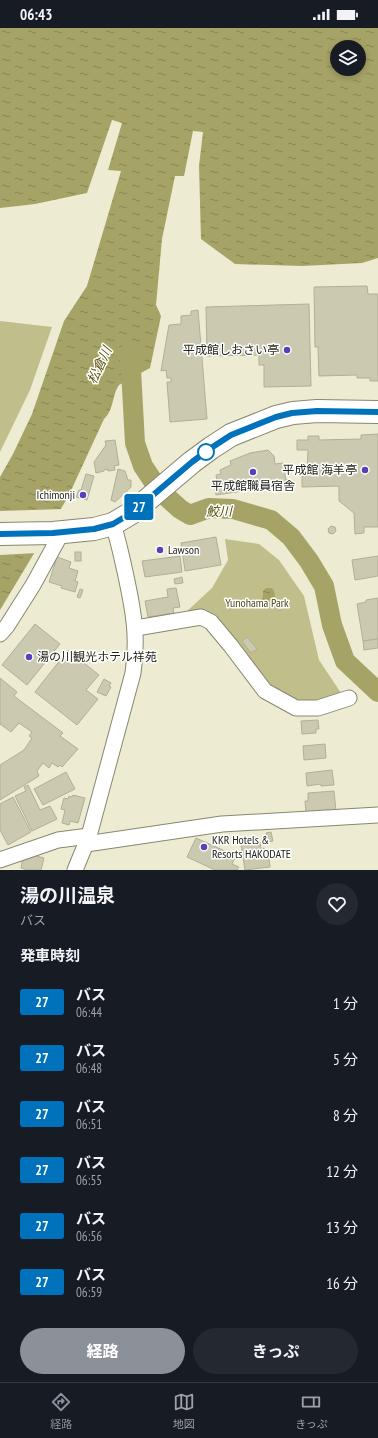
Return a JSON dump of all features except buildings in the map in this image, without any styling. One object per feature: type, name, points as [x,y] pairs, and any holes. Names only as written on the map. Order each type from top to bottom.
[{"type":"highway","points":[[0,534],[94,529],[113,524],[133,512],[192,462],[231,435],[276,417],[292,413],[317,411],[378,412]]},
{"type":"street","points":[[75,870],[87,840],[134,673],[136,628],[119,544],[113,524]]},
{"type":"street","points":[[0,634],[7,626],[33,585],[58,532]]},
{"type":"street","points":[[136,628],[201,618],[211,622],[265,691],[296,708],[318,708],[349,698]]},
{"type":"street","points":[[0,860],[58,840],[87,840],[222,824],[378,815]]},
{"type":"green space","points":[[0,321],[52,327],[30,390],[0,452]]},
{"type":"green space","name":"Yunohama Park","points":[[225,539],[259,544],[279,560],[304,596],[319,660],[343,696],[314,703],[288,699],[266,685],[202,610],[186,612],[212,588],[228,560]]},
{"type":"water","name":"松倉川","points":[[0,28],[378,28],[378,258],[362,263],[302,266],[235,264],[201,239],[199,166],[203,132],[193,131],[184,176],[175,176],[162,239],[156,305],[161,316],[150,368],[119,385],[110,411],[104,419],[68,497],[0,610],[0,477],[32,414],[64,321],[87,286],[121,171],[108,170],[122,123],[112,120],[87,193],[35,204],[0,208]]},
{"type":"water","points":[[266,588],[272,588],[275,596],[257,608],[256,606],[263,597],[263,591]]},
{"type":"pier","points":[[63,509],[37,553],[0,555],[0,511]]},
{"type":"waterway","name":"鮫川","points":[[130,352],[135,443],[143,466],[159,490],[180,509],[190,515],[209,508],[233,509],[271,520],[291,537],[309,561],[324,586],[332,625],[345,661],[378,692]]},
{"type":"bus line","name":"27","points":[[0,534],[53,533],[94,529],[113,524],[133,512],[192,462],[211,448],[231,435],[276,417],[292,413],[317,411],[378,412]]},
{"type":"place","name":"平成館しおさい亭","points":[[287,350]]},
{"type":"place","name":"平成館 海羊亭","points":[[365,470]]},
{"type":"place","name":"平成館職員宿舎","points":[[253,472]]},
{"type":"place","name":"Ichimonji","points":[[83,495]]},
{"type":"place","name":"Lawson","points":[[160,550]]},
{"type":"place","name":"湯の川観光ホテル祥苑","points":[[29,657]]},
{"type":"place","name":"KKR Hotels & Resorts HAKODATE","points":[[204,847]]}]
